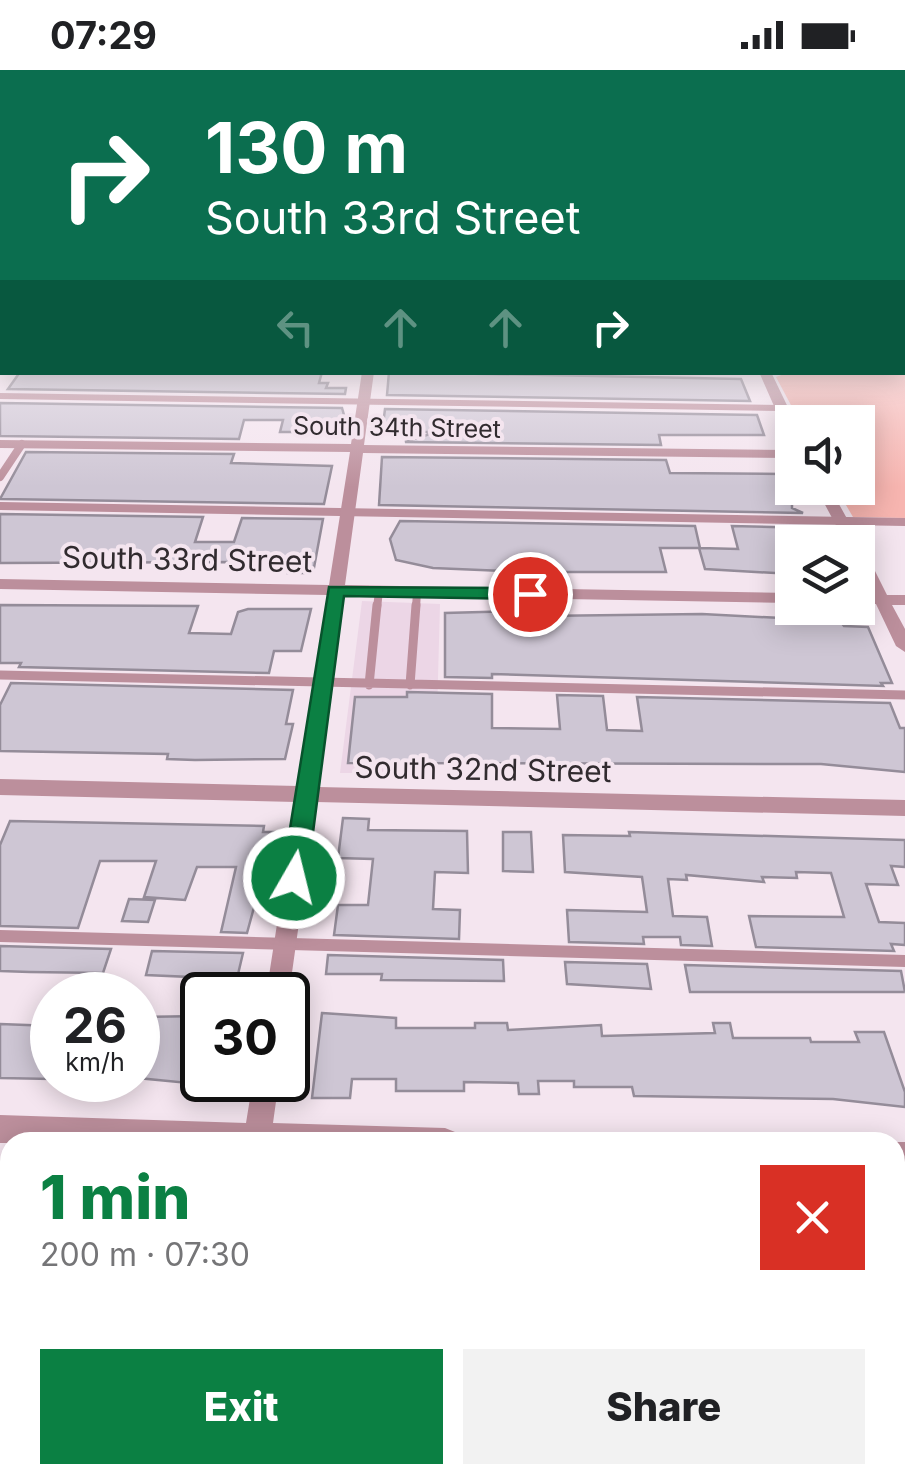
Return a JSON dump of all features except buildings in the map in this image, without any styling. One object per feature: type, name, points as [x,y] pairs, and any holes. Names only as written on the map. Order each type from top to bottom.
[{"type":"street","points":[[281,972],[368,375]]},
{"type":"street","points":[[766,375],[779,405]]},
{"type":"street","name":"South 34th Street","points":[[0,444],[775,454]]},
{"type":"street","points":[[832,505],[843,525]]},
{"type":"street","name":"South 33rd Street","points":[[0,584],[775,598]]},
{"type":"street","points":[[875,587],[905,646]]},
{"type":"street","points":[[875,599],[905,600]]},
{"type":"street","name":"South 32nd Street","points":[[0,787],[905,808]]},
{"type":"street","points":[[259,1132],[263,1102]]},
{"type":"street","points":[[0,1129],[70,1132]]},
{"type":"lane","points":[[0,396],[775,408]]},
{"type":"lane","points":[[0,477],[22,444]]},
{"type":"lane","points":[[0,506],[905,522]]},
{"type":"lane","points":[[368,685],[379,591]]},
{"type":"lane","points":[[410,686],[418,592]]},
{"type":"lane","points":[[0,675],[905,695]]},
{"type":"lane","points":[[0,936],[905,960]]},
{"type":"shaded area","points":[[905,375],[905,518],[853,517],[846,505],[875,505],[875,405],[791,405],[776,377]]},
{"type":"shaded area","points":[[362,601],[440,604],[437,715],[410,715],[406,773],[340,773]]},
{"type":"route","points":[[294,878],[336,590],[530,594]]}]
